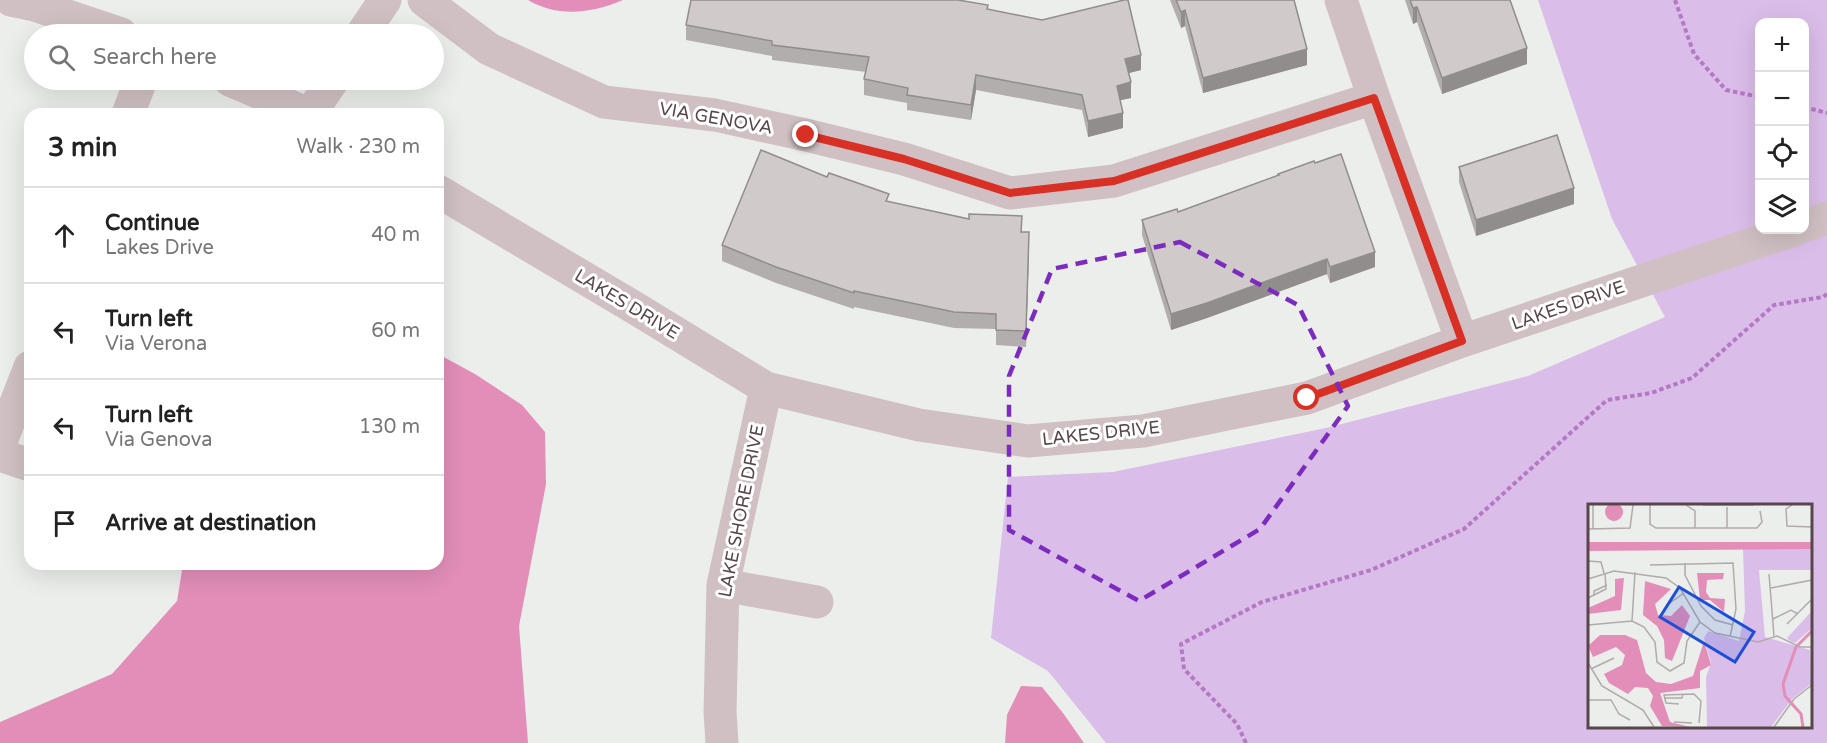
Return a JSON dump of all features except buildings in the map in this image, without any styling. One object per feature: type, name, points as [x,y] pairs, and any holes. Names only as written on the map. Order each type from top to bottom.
[{"type":"street","points":[[11,0],[35,5],[91,24]]},
{"type":"street","points":[[369,24],[385,0]]},
{"type":"street","name":"VIA GENOVA","points":[[424,0],[489,49],[604,102],[715,115],[806,135],[904,159],[1010,193],[1114,181],[1374,98]]},
{"type":"street","points":[[1341,0],[1462,341]]},
{"type":"street","points":[[130,108],[137,90]]},
{"type":"street","points":[[253,90],[295,108]]},
{"type":"street","points":[[313,108],[326,90]]},
{"type":"street","name":"LAKES DRIVE","points":[[444,195],[766,388],[919,425],[1028,441],[1143,431],[1307,398],[1462,341],[1782,234]]},
{"type":"street","points":[[1809,224],[1827,218]]},
{"type":"street","points":[[0,444],[24,382]]},
{"type":"street","name":"LAKE SHORE DRIVE","points":[[722,743],[720,711],[723,585],[766,388]]},
{"type":"street","points":[[0,455],[24,463]]},
{"type":"street","points":[[723,585],[818,602]]},
{"type":"path","points":[[1675,0],[1694,54],[1726,90],[1755,96]]},
{"type":"path","points":[[1809,108],[1827,113]]},
{"type":"path","points":[[1246,743],[1237,724],[1184,669],[1181,644],[1262,602],[1371,570],[1464,529],[1607,400],[1651,393],[1692,378],[1774,305],[1823,297],[1827,294]]},
{"type":"highlighted area","points":[[1180,242],[1298,305],[1348,406],[1260,529],[1139,601],[1009,530],[1009,376],[1052,269]]},
{"type":"shaded area","points":[[528,0],[623,0],[600,8],[576,12],[539,6]]},
{"type":"shaded area","points":[[1538,0],[1827,0],[1827,743],[1106,743],[1048,671],[991,638],[1008,477],[1113,472],[1326,428],[1528,376],[1665,317],[1612,219]]},
{"type":"shaded area","points":[[444,357],[475,374],[522,405],[545,432],[546,484],[519,626],[528,743],[0,743],[0,722],[112,674],[177,601],[182,570],[444,570]]},
{"type":"shaded area","points":[[1021,686],[1042,687],[1084,743],[1005,743],[1007,715]]},
{"type":"route","points":[[806,135],[904,159],[1010,193],[1114,181],[1374,98],[1462,341],[1307,398]]}]
